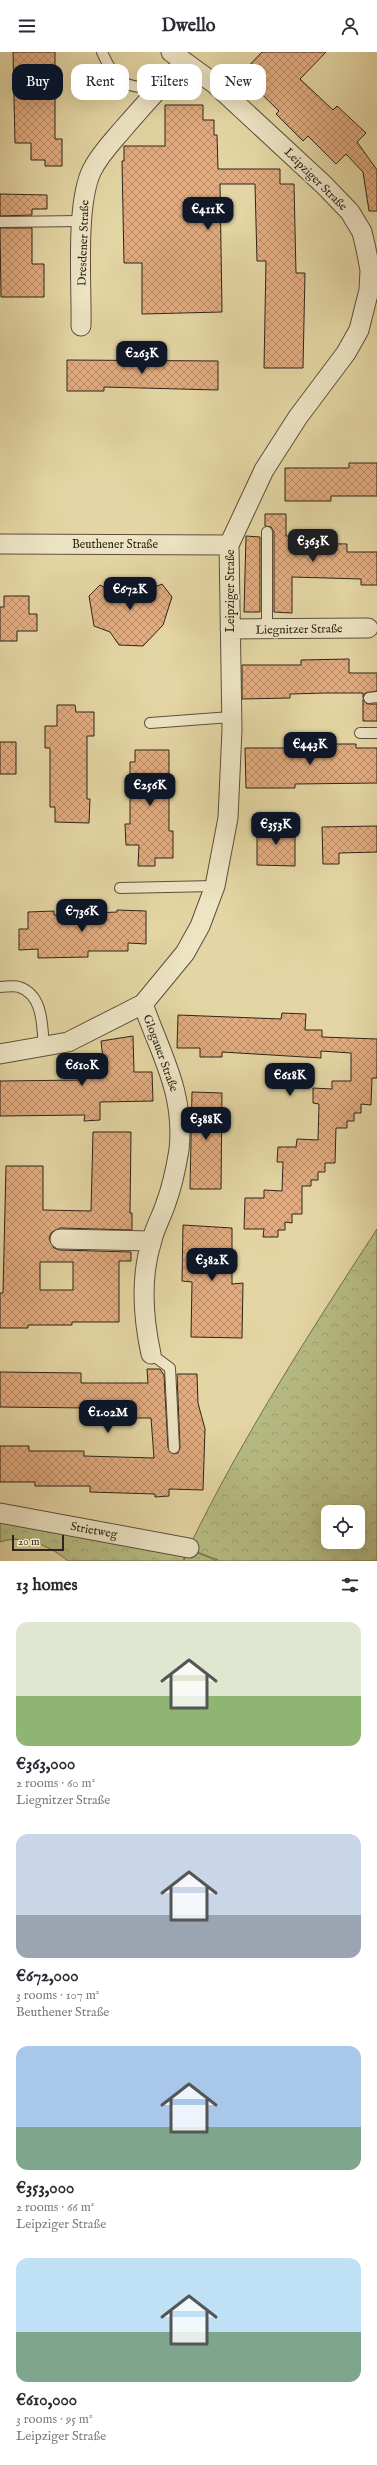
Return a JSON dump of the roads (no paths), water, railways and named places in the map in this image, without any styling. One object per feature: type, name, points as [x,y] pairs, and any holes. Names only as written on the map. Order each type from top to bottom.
[{"type":"street","name":"Leipziger Straße","points":[[0,1054],[44,1048],[68,1042],[143,1004],[185,953],[200,926],[215,886],[228,818],[231,717],[229,545],[264,470],[302,411],[346,353],[359,330],[369,290],[370,270],[362,232],[350,212],[324,185],[215,84],[178,57]]},
{"type":"street","name":"Dresdener Straße","points":[[81,326],[82,221],[84,196],[92,170],[104,151],[148,100]]},
{"type":"street","name":"Beuthener Straße","points":[[0,544],[229,545]]},
{"type":"street","name":"Liegnitzer Straße","points":[[230,629],[267,630],[368,628]]},
{"type":"street","name":"Glogauer Straße","points":[[143,1004],[176,1089],[179,1149],[166,1205],[151,1241],[146,1272],[144,1320],[151,1354]]},
{"type":"street","points":[[60,1239],[151,1241]]},
{"type":"street","name":"Strietweg","points":[[0,1513],[188,1548]]},
{"type":"lane","points":[[102,52],[118,80],[137,88]]},
{"type":"lane","points":[[0,222],[82,221]]},
{"type":"lane","points":[[267,532],[267,630]]},
{"type":"lane","points":[[150,723],[231,717]]},
{"type":"lane","points":[[360,733],[377,733]]},
{"type":"lane","points":[[120,888],[215,886]]},
{"type":"lane","points":[[0,987],[18,987],[32,994],[42,1016],[44,1048]]},
{"type":"lane","points":[[151,1354],[170,1368],[174,1448]]}]
